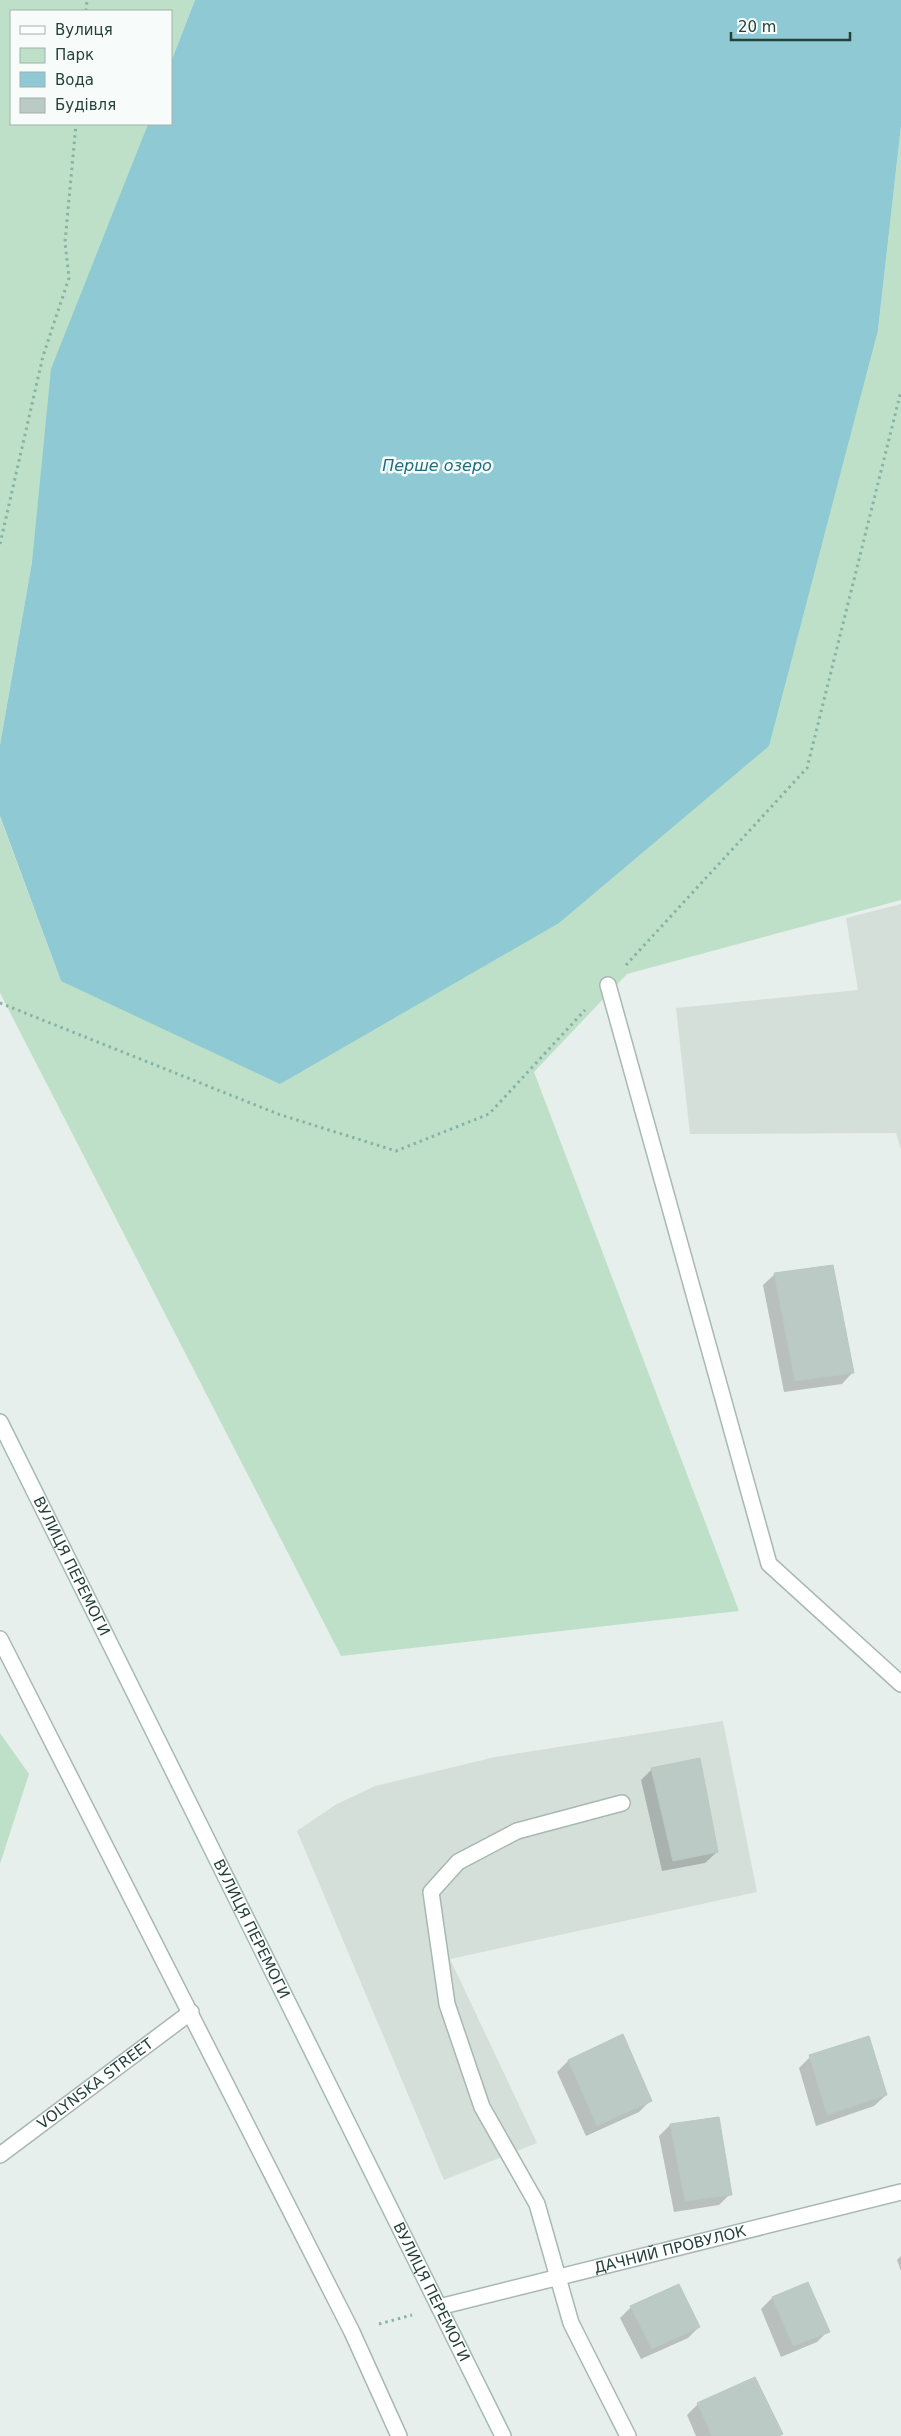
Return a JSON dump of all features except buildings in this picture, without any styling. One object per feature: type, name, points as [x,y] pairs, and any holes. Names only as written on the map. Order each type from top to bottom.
[{"type":"street","points":[[608,985],[769,1564],[901,1684]]},
{"type":"street","name":"ВУЛИЦЯ ПЕРЕМОГИ","points":[[0,1422],[503,2436]]},
{"type":"street","points":[[0,1639],[352,2332],[399,2436]]},
{"type":"street","points":[[622,1803],[517,1832],[458,1862],[431,1892],[447,2004],[482,2107],[537,2204],[571,2323],[628,2436]]},
{"type":"street","name":"VOLYNSKA STREET","points":[[0,2156],[191,2012]]},
{"type":"street","name":"ДАЧНИЙ ПРОВУЛОК","points":[[439,2307],[901,2192]]},
{"type":"path","points":[[0,544],[43,356],[69,278],[65,242],[76,125]]},
{"type":"path","points":[[0,1003],[278,1114],[396,1151],[489,1114],[807,768],[901,392]]},
{"type":"path","points":[[352,2332],[439,2307]]},
{"type":"shaded area","points":[[901,904],[901,1150],[896,1133],[690,1134],[676,1008],[858,990],[846,918]]},
{"type":"shaded area","points":[[723,1721],[757,1892],[450,1959],[537,2143],[444,2180],[297,1831],[335,1805],[375,1786],[495,1757]]},
{"type":"green space","points":[[0,0],[195,0],[172,59],[172,10],[10,10],[10,125],[148,125],[101,246],[32,562],[0,745]]},
{"type":"green space","points":[[901,126],[901,900],[627,974],[534,1072],[739,1611],[341,1656],[0,993],[0,817],[61,981],[878,330]]},
{"type":"green space","points":[[0,1733],[29,1774],[0,1864]]},
{"type":"water","name":"Перше озеро","points":[[195,0],[901,0],[901,126],[878,330],[769,746],[559,923],[280,1084],[61,981],[0,816],[0,745],[32,562],[51,369],[148,125],[172,125],[172,59]]}]
